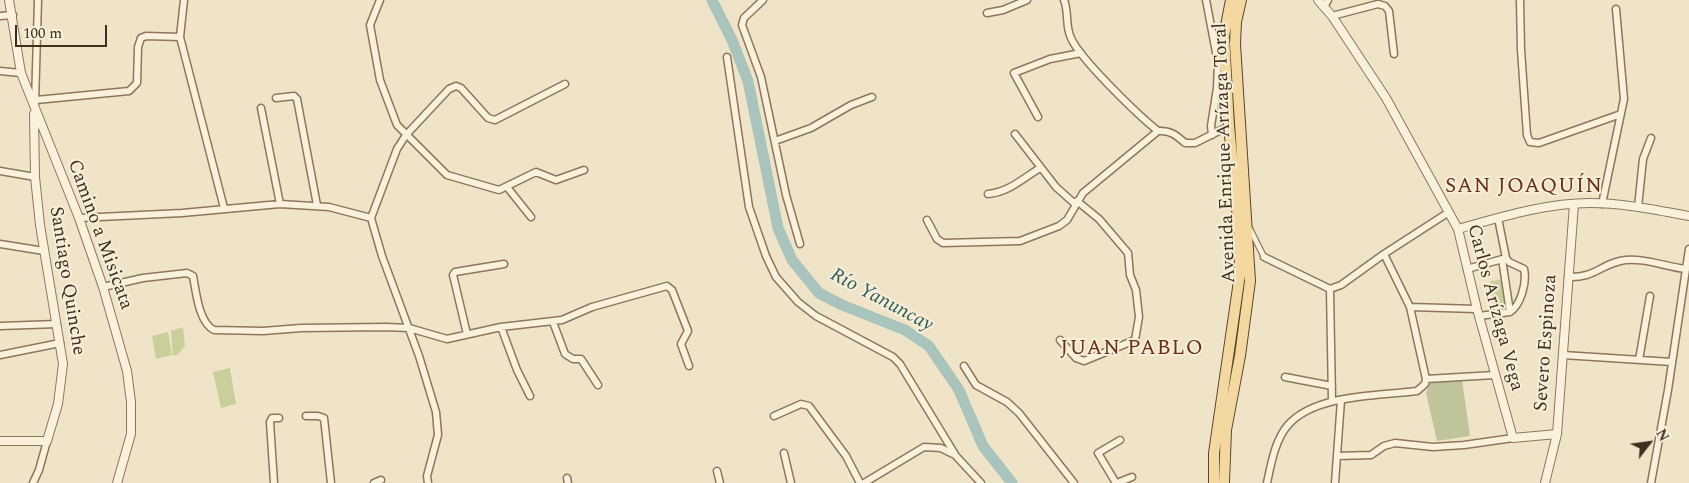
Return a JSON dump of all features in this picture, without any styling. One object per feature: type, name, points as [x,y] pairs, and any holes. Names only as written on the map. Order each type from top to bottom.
[{"type":"main road","name":"Avenida Enrique Arízaga Toral","points":[[1214,483],[1214,453],[1240,274],[1239,229],[1229,126],[1224,36],[1231,0]]},
{"type":"main road","name":"Avenida Enrique Arízaga Toral","points":[[1224,483],[1226,430],[1240,356],[1250,281],[1248,224],[1227,90],[1236,22],[1241,0]]},
{"type":"street","name":"Camino a Misicata","points":[[10,0],[21,73],[79,218],[127,371],[131,402],[132,434],[118,483]]},
{"type":"street","points":[[34,109],[36,100],[38,0]]},
{"type":"street","points":[[184,0],[180,37],[224,208]]},
{"type":"street","points":[[380,0],[370,25],[388,104],[397,125],[447,175],[474,181],[493,190],[506,187],[536,172],[556,180],[584,170]]},
{"type":"street","points":[[763,0],[744,18],[742,25],[761,78],[776,141],[786,195],[800,244]]},
{"type":"street","points":[[987,13],[1003,10],[1026,0]]},
{"type":"street","points":[[1064,0],[1070,37],[1081,53],[1158,132]]},
{"type":"street","points":[[1206,0],[1218,63],[1227,90],[1211,126],[1212,135]]},
{"type":"street","name":"Carlos Arízaga Vega","points":[[1318,0],[1326,4],[1386,98],[1458,229],[1478,313],[1513,438]]},
{"type":"street","points":[[1520,0],[1520,50],[1527,135],[1530,142],[1539,143],[1621,114]]},
{"type":"street","points":[[1332,16],[1378,4],[1385,6],[1389,11],[1394,54]]},
{"type":"street","points":[[1602,204],[1624,99],[1616,10]]},
{"type":"street","points":[[0,16],[13,15]]},
{"type":"street","points":[[36,100],[129,91],[137,83],[140,38],[146,36],[180,37]]},
{"type":"street","points":[[1038,117],[1014,73],[1050,59],[1081,53]]},
{"type":"street","points":[[727,57],[749,207],[766,256],[776,277],[798,302],[816,316],[893,356],[900,364],[956,456],[980,483]]},
{"type":"street","points":[[0,71],[21,73]]},
{"type":"street","points":[[428,483],[427,476],[438,435],[438,425],[419,356],[382,256],[371,218],[397,149],[406,135],[449,89],[456,86],[461,88],[488,118],[495,120],[565,84]]},
{"type":"street","points":[[276,98],[294,96],[297,99],[317,205]]},
{"type":"street","points":[[776,141],[811,128],[851,105],[872,97]]},
{"type":"street","points":[[261,108],[280,204]]},
{"type":"street","name":"Santiago Quinche","points":[[33,483],[39,470],[58,404],[63,364],[44,251],[35,177],[34,109]]},
{"type":"street","points":[[927,220],[937,239],[943,243],[1020,241],[1059,226],[1067,220],[1076,202],[1090,188],[1158,132],[1166,130],[1177,135],[1185,143],[1195,143],[1229,126]]},
{"type":"street","points":[[1015,134],[1056,187],[1098,219],[1128,253],[1130,275],[1136,290],[1139,317],[1135,340],[1084,361],[1076,358],[1060,340]]},
{"type":"street","points":[[1638,208],[1643,159],[1650,138]]},
{"type":"street","points":[[988,194],[1002,193],[1040,168]]},
{"type":"street","points":[[0,171],[35,177]]},
{"type":"street","points":[[506,187],[531,216]]},
{"type":"street","points":[[79,218],[280,204],[317,205],[371,218]]},
{"type":"street","points":[[1458,229],[1498,218],[1574,204],[1602,204],[1689,216]]},
{"type":"street","name":"Severo Espinoza","points":[[1545,483],[1557,434],[1574,204]]},
{"type":"street","points":[[1248,224],[1264,257],[1330,289],[1341,285],[1384,254],[1449,212]]},
{"type":"street","points":[[1498,218],[1510,312]]},
{"type":"street","points":[[0,244],[44,251]]},
{"type":"street","points":[[1651,483],[1689,249]]},
{"type":"street","points":[[1267,483],[1281,437],[1288,425],[1311,408],[1332,401],[1417,391],[1425,384],[1426,379],[1410,307],[1384,254]]},
{"type":"street","points":[[1467,269],[1504,258]]},
{"type":"street","points":[[1410,307],[1478,313],[1510,312],[1517,306],[1525,276],[1524,269],[1504,258]]},
{"type":"street","points":[[1568,277],[1586,276],[1622,260],[1686,269]]},
{"type":"street","points":[[467,334],[453,275],[455,272],[504,264]]},
{"type":"street","points":[[102,287],[143,278],[187,273],[193,276],[201,316],[207,327],[214,330],[409,328],[447,339],[500,327],[553,322],[592,308],[663,287],[670,287],[688,331],[681,344],[689,366]]},
{"type":"street","points":[[1330,289],[1332,401]]},
{"type":"street","points":[[1640,360],[1650,296]]},
{"type":"street","points":[[553,322],[565,354],[573,360],[581,359],[598,385]]},
{"type":"street","points":[[0,326],[57,324]]},
{"type":"street","points":[[500,327],[517,370],[530,396]]},
{"type":"street","points":[[0,355],[60,343]]},
{"type":"street","points":[[1563,354],[1672,362]]},
{"type":"street","points":[[964,366],[976,385],[1007,402],[1019,413],[1074,483]]},
{"type":"street","points":[[1426,379],[1495,375]]},
{"type":"street","points":[[1285,377],[1332,386]]},
{"type":"street","points":[[1336,483],[1341,400]]},
{"type":"street","points":[[774,416],[801,404],[809,406],[846,456],[860,483]]},
{"type":"street","points":[[306,416],[324,418],[331,483]]},
{"type":"street","points":[[274,483],[270,422],[272,418],[279,418]]},
{"type":"street","points":[[1337,456],[1371,456],[1384,446],[1395,443],[1433,446],[1464,445],[1557,434]]},
{"type":"street","points":[[1120,440],[1098,453],[1116,483],[1132,476]]},
{"type":"street","points":[[0,441],[47,441]]},
{"type":"street","points":[[864,483],[924,447],[941,448],[956,456]]},
{"type":"street","points":[[784,454],[791,483]]},
{"type":"street","points":[[717,471],[720,483]]},
{"type":"green space","points":[[1504,279],[1509,311],[1494,314],[1490,281]]},
{"type":"green space","points":[[183,327],[185,346],[178,354],[173,356],[171,331]]},
{"type":"green space","points":[[168,332],[172,355],[156,359],[152,336]]},
{"type":"green space","points":[[230,368],[236,404],[221,408],[213,372]]},
{"type":"green space","points":[[1431,380],[1462,380],[1470,436],[1437,441],[1426,393]]},
{"type":"waterway","name":"Río Yanuncay","points":[[712,0],[732,40],[748,81],[778,228],[792,260],[819,293],[842,305],[905,330],[929,346],[959,390],[983,446],[1012,483]]},
{"type":"district","name":"SAN JOAQUÍN","points":[[1524,188]]},
{"type":"district","name":"JUAN PABLO","points":[[1132,350]]}]
